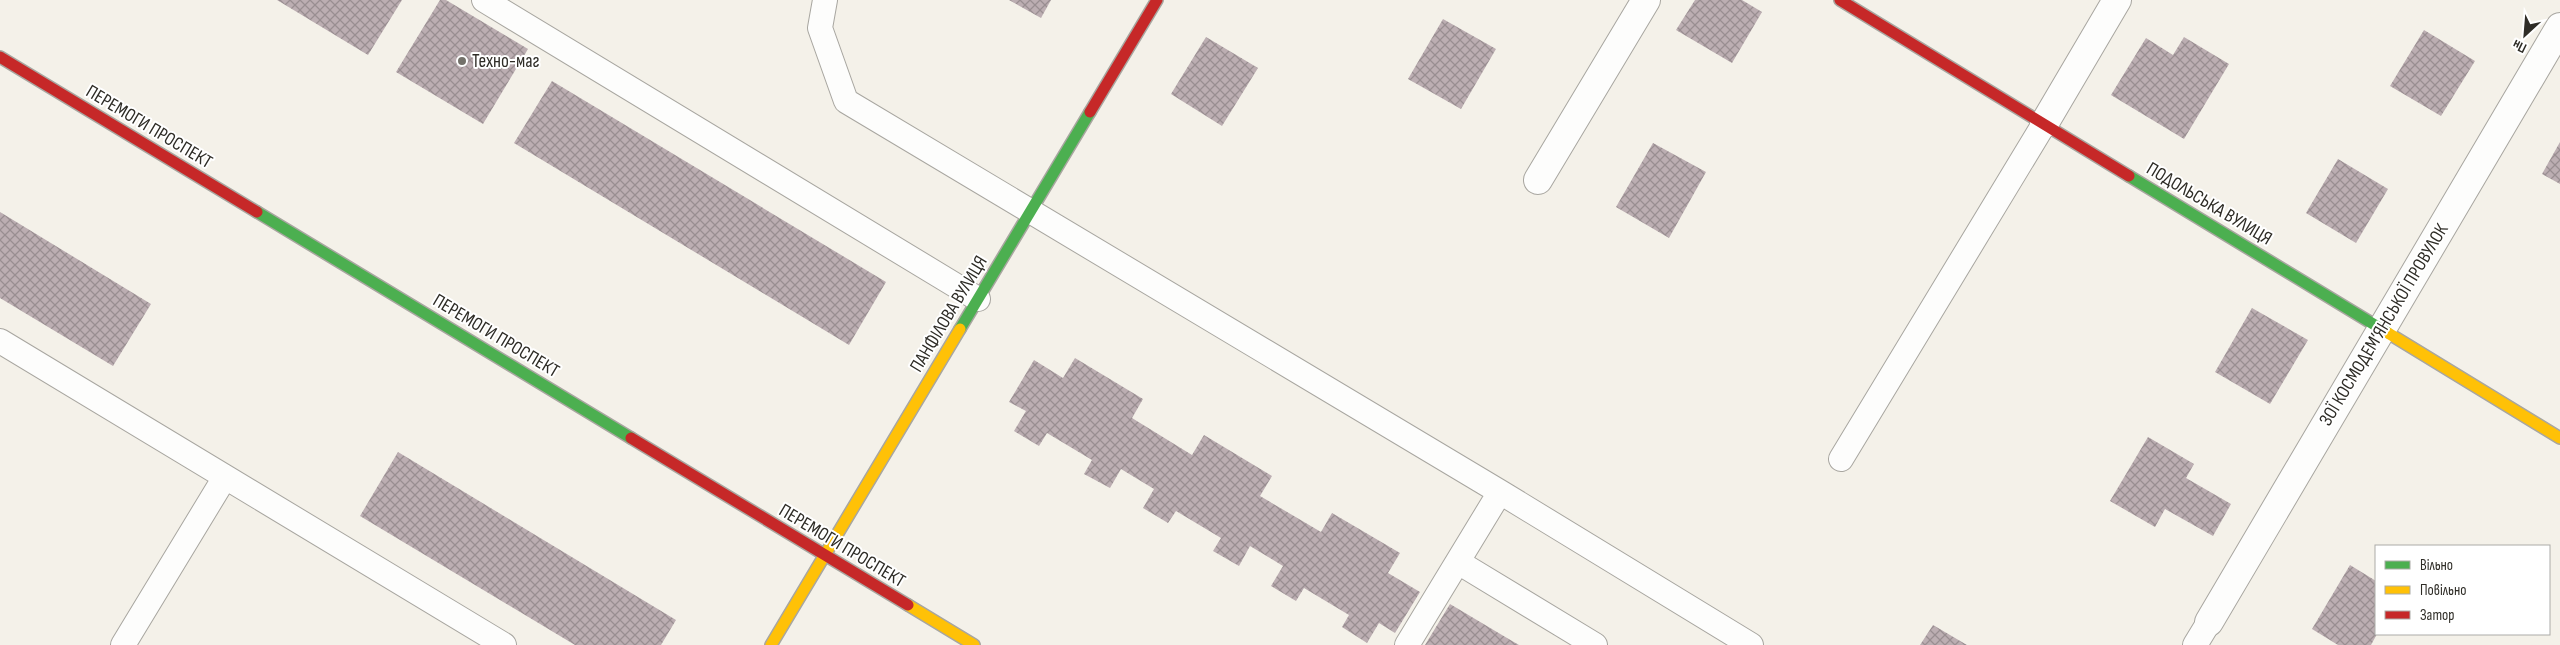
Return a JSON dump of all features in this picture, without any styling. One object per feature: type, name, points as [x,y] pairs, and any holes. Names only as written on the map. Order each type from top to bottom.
[{"type":"street","name":"ПАНФІЛОВА ВУЛИЦЯ","points":[[771,645],[1157,0]]},
{"type":"street","points":[[1538,180],[1646,0]]},
{"type":"street","name":"ПОДОЛЬСЬКА ВУЛИЦЯ","points":[[1840,0],[2560,438]]},
{"type":"street","points":[[2044,124],[2117,0]]},
{"type":"street","name":"ЗОЇ КОСМОДЕМ’ЯНСЬКОЇ ПРОВУЛОК","points":[[2208,622],[2560,27]]},
{"type":"street","name":"ПЕРЕМОГИ ПРОСПЕКТ","points":[[0,57],[974,645]]},
{"type":"lane","points":[[484,0],[978,299]]},
{"type":"lane","points":[[825,0],[820,28],[846,101],[1500,492],[1751,645]]},
{"type":"lane","points":[[1841,459],[2044,124]]},
{"type":"lane","points":[[0,341],[504,645]]},
{"type":"lane","points":[[123,645],[225,476]]},
{"type":"lane","points":[[1407,645],[1500,492]]},
{"type":"lane","points":[[1458,562],[1595,645]]},
{"type":"lane","points":[[2195,645],[2208,622]]},
{"type":"building","points":[[277,0],[402,0],[368,55]]},
{"type":"building","points":[[440,0],[446,0],[528,49],[483,124],[396,72]]},
{"type":"building","points":[[1009,0],[1051,0],[1041,18]]},
{"type":"building","points":[[1695,0],[1742,0],[1762,12],[1732,63],[1676,30]]},
{"type":"building","points":[[1443,19],[1496,49],[1461,109],[1408,79]]},
{"type":"building","points":[[2424,30],[2475,61],[2441,116],[2390,86]]},
{"type":"building","points":[[1206,37],[1258,68],[1222,126],[1171,94]]},
{"type":"building","points":[[2184,37],[2229,64],[2184,139],[2111,95],[2146,38],[2173,55]]},
{"type":"building","points":[[552,81],[886,282],[849,345],[514,143]]},
{"type":"building","points":[[2560,142],[2560,184],[2542,174]]},
{"type":"building","points":[[1653,143],[1706,172],[1669,238],[1616,207]]},
{"type":"building","points":[[2338,159],[2388,189],[2356,243],[2306,213]]},
{"type":"building","points":[[0,212],[151,304],[113,366],[0,298]]},
{"type":"building","points":[[2252,308],[2308,340],[2270,404],[2215,372]]},
{"type":"building","points":[[1075,358],[1143,399],[1132,418],[1192,455],[1204,435],[1272,476],[1260,496],[1321,532],[1332,513],[1400,553],[1388,573],[1420,592],[1395,633],[1379,623],[1367,643],[1342,627],[1349,615],[1304,588],[1296,601],[1271,586],[1283,566],[1250,546],[1239,566],[1213,551],[1221,538],[1176,511],[1168,523],[1143,508],[1154,489],[1121,469],[1110,488],[1084,474],[1092,460],[1047,433],[1039,446],[1014,431],[1026,411],[1009,402],[1034,360],[1063,378]]},
{"type":"building","points":[[2148,437],[2194,464],[2186,478],[2231,504],[2213,536],[2165,509],[2155,527],[2110,501]]},
{"type":"building","points":[[398,452],[676,620],[661,645],[575,645],[360,516]]},
{"type":"building","points":[[2350,565],[2375,580],[2376,635],[2371,645],[2338,645],[2312,629]]},
{"type":"building","points":[[1450,604],[1507,638],[1519,645],[1425,645]]},
{"type":"building","points":[[1933,625],[1967,645],[1920,645]]},
{"type":"traffic: fast","points":[[960,329],[1090,112]]},
{"type":"traffic: fast","points":[[2129,176],[2388,333]]},
{"type":"traffic: fast","points":[[257,212],[631,438]]},
{"type":"traffic: slow","points":[[771,645],[960,329]]},
{"type":"traffic: slow","points":[[2388,333],[2560,438]]},
{"type":"traffic: slow","points":[[908,605],[974,645]]},
{"type":"traffic: jam","points":[[1090,112],[1157,0]]},
{"type":"traffic: jam","points":[[1840,0],[2129,176]]},
{"type":"traffic: jam","points":[[0,57],[257,212]]},
{"type":"traffic: jam","points":[[631,438],[908,605]]},
{"type":"place","name":"Техно-маг","points":[[462,61]]}]
